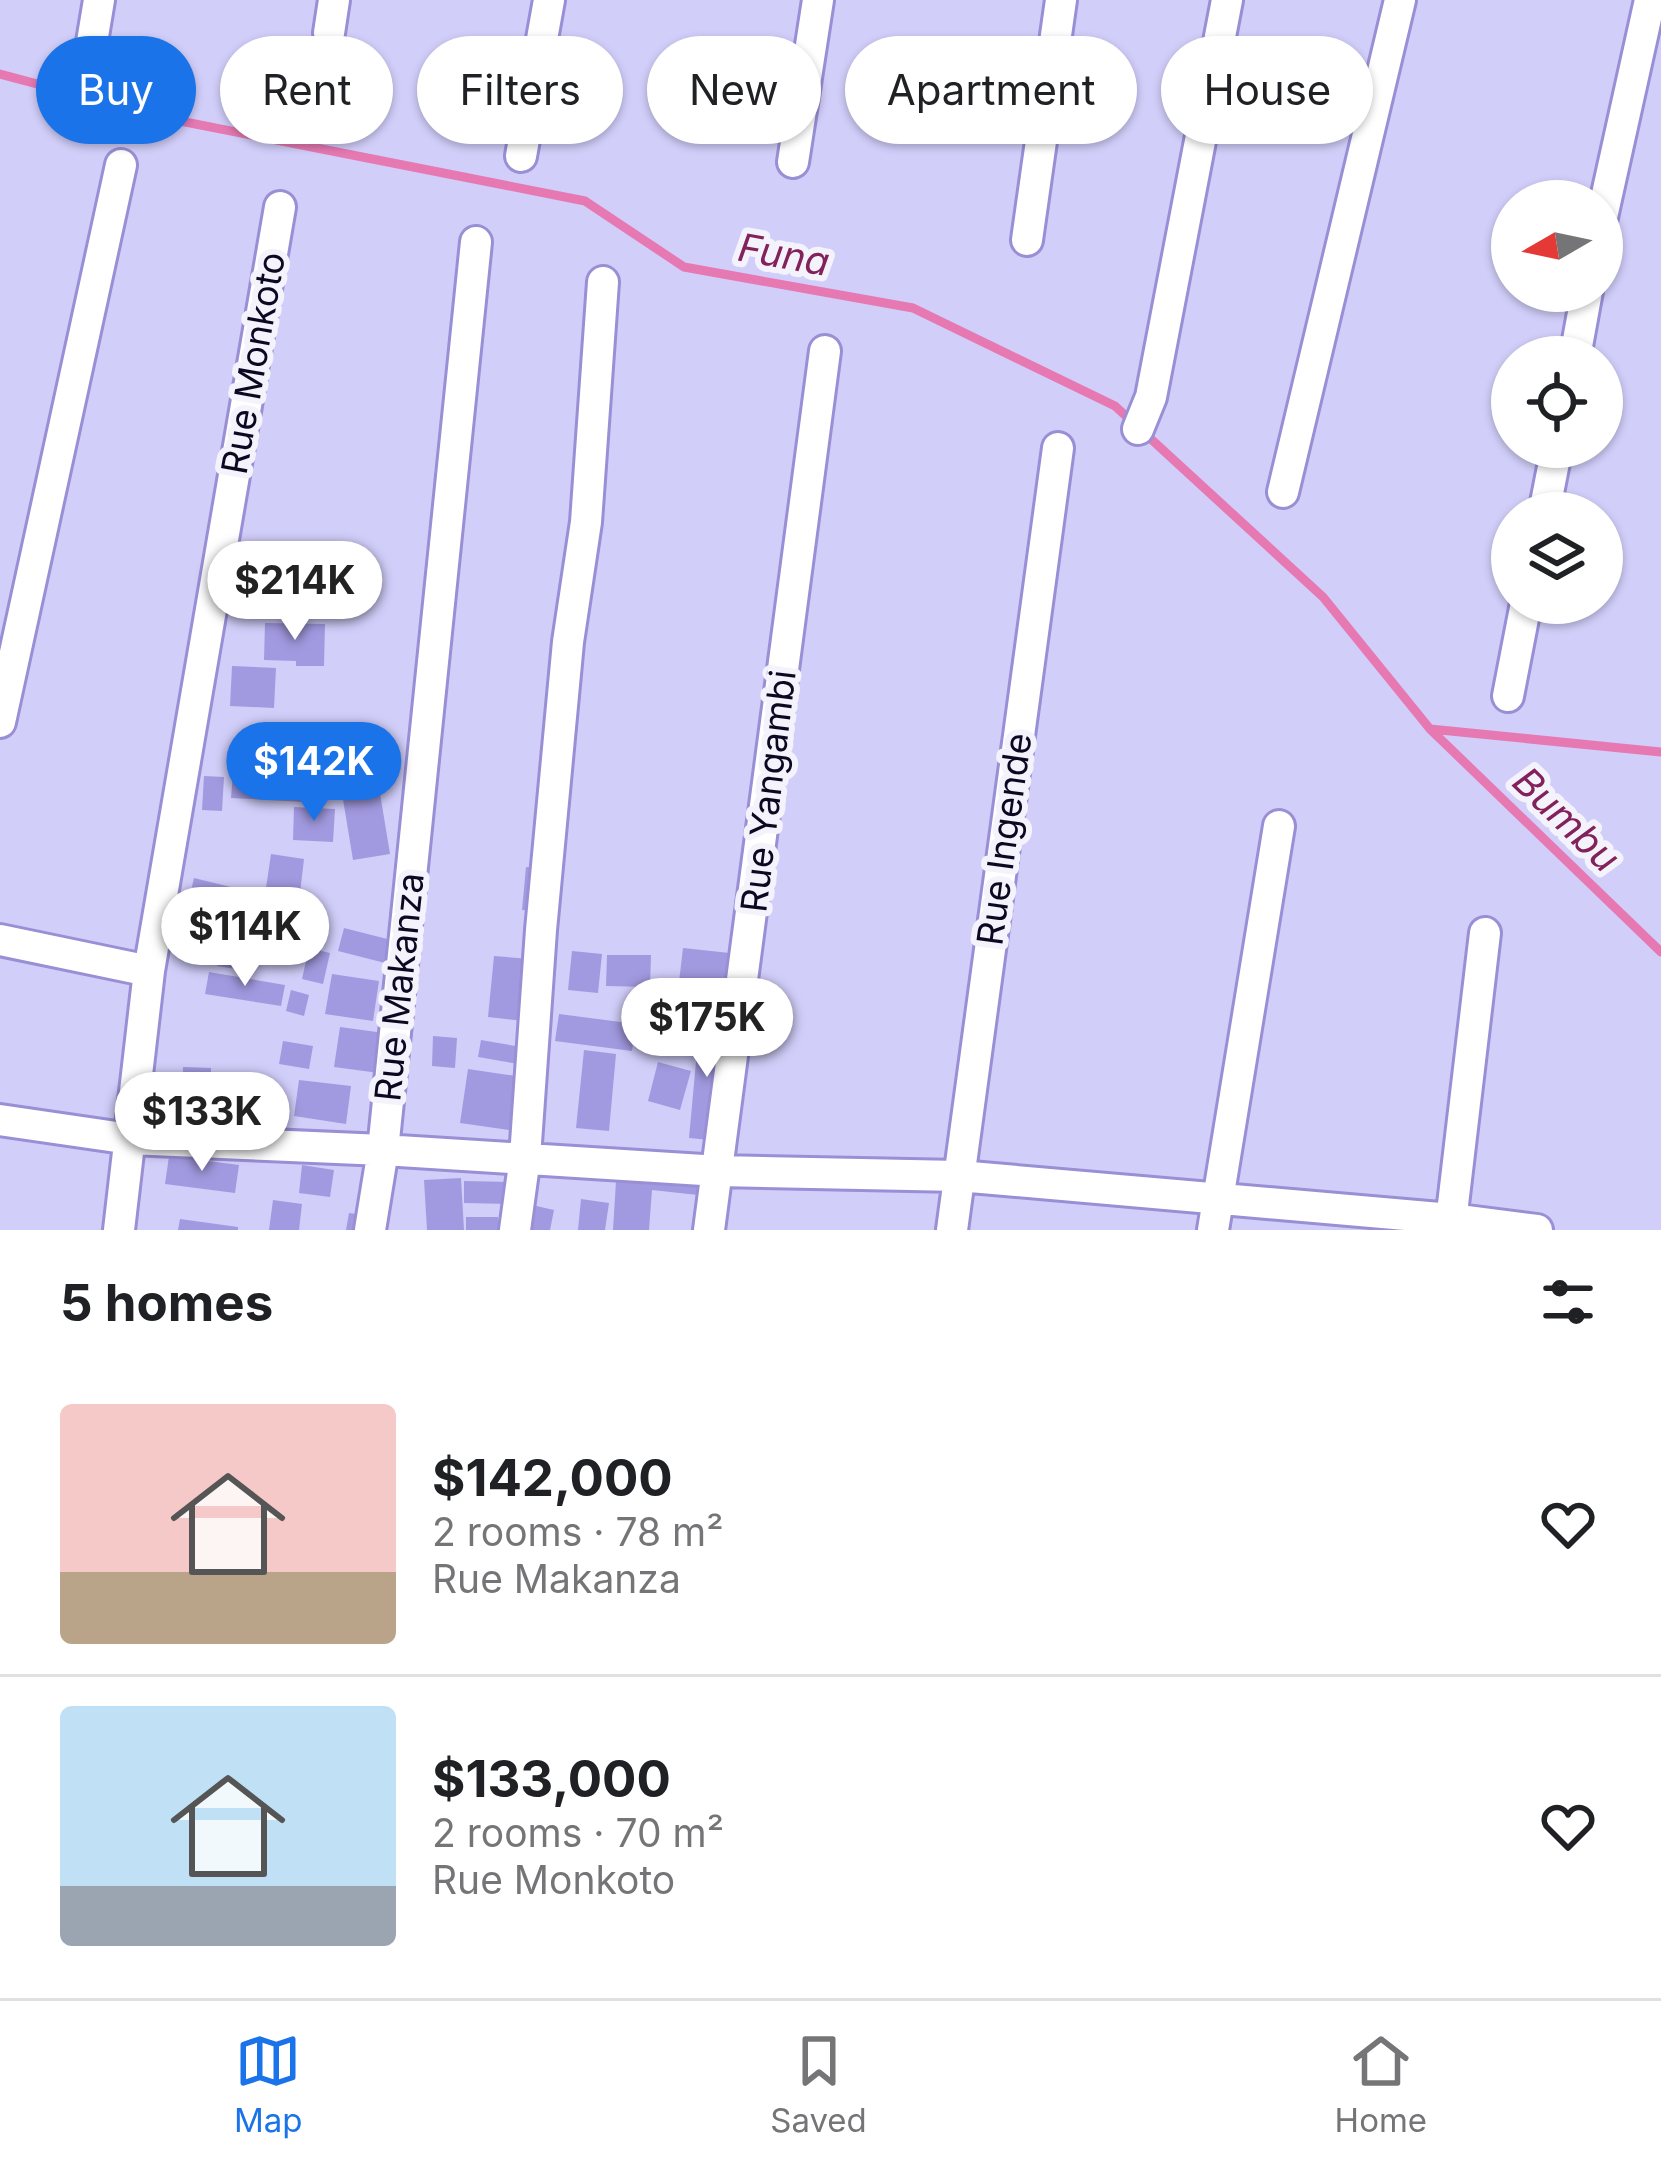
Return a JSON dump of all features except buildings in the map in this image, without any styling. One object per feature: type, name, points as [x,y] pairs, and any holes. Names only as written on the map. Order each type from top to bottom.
[{"type":"street","points":[[92,36],[98,0]]},
{"type":"street","points":[[329,33],[334,0]]},
{"type":"street","points":[[521,156],[549,0]]},
{"type":"street","points":[[793,162],[818,0]]},
{"type":"street","points":[[1027,240],[1061,0]]},
{"type":"street","points":[[1138,429],[1150,397],[1227,0]]},
{"type":"street","points":[[1283,492],[1400,0]]},
{"type":"street","points":[[1610,180],[1650,0]]},
{"type":"street","points":[[0,722],[121,165]]},
{"type":"street","name":"Rue Monkoto","points":[[119,1230],[149,971],[280,207]]},
{"type":"street","name":"Rue Makanza","points":[[370,1230],[476,242]]},
{"type":"street","points":[[515,1230],[568,642],[586,522],[603,282]]},
{"type":"street","name":"Rue Yangambi","points":[[709,1230],[825,352]]},
{"type":"street","name":"Rue Ingende","points":[[952,1230],[1058,448]]},
{"type":"street","points":[[1508,695],[1522,624]]},
{"type":"street","points":[[1215,1215],[1279,826]]},
{"type":"street","points":[[1451,1225],[1485,933]]},
{"type":"street","points":[[0,940],[149,971]]},
{"type":"street","points":[[0,1120],[130,1139],[719,1171],[959,1176],[1215,1215],[1537,1230]]},
{"type":"waterway","name":"Funa","points":[[0,74],[165,118],[585,201],[684,267],[913,308],[1115,406],[1323,597],[1430,729],[1661,952]]},
{"type":"waterway","name":"Bumbu","points":[[1430,729],[1661,752]]}]
